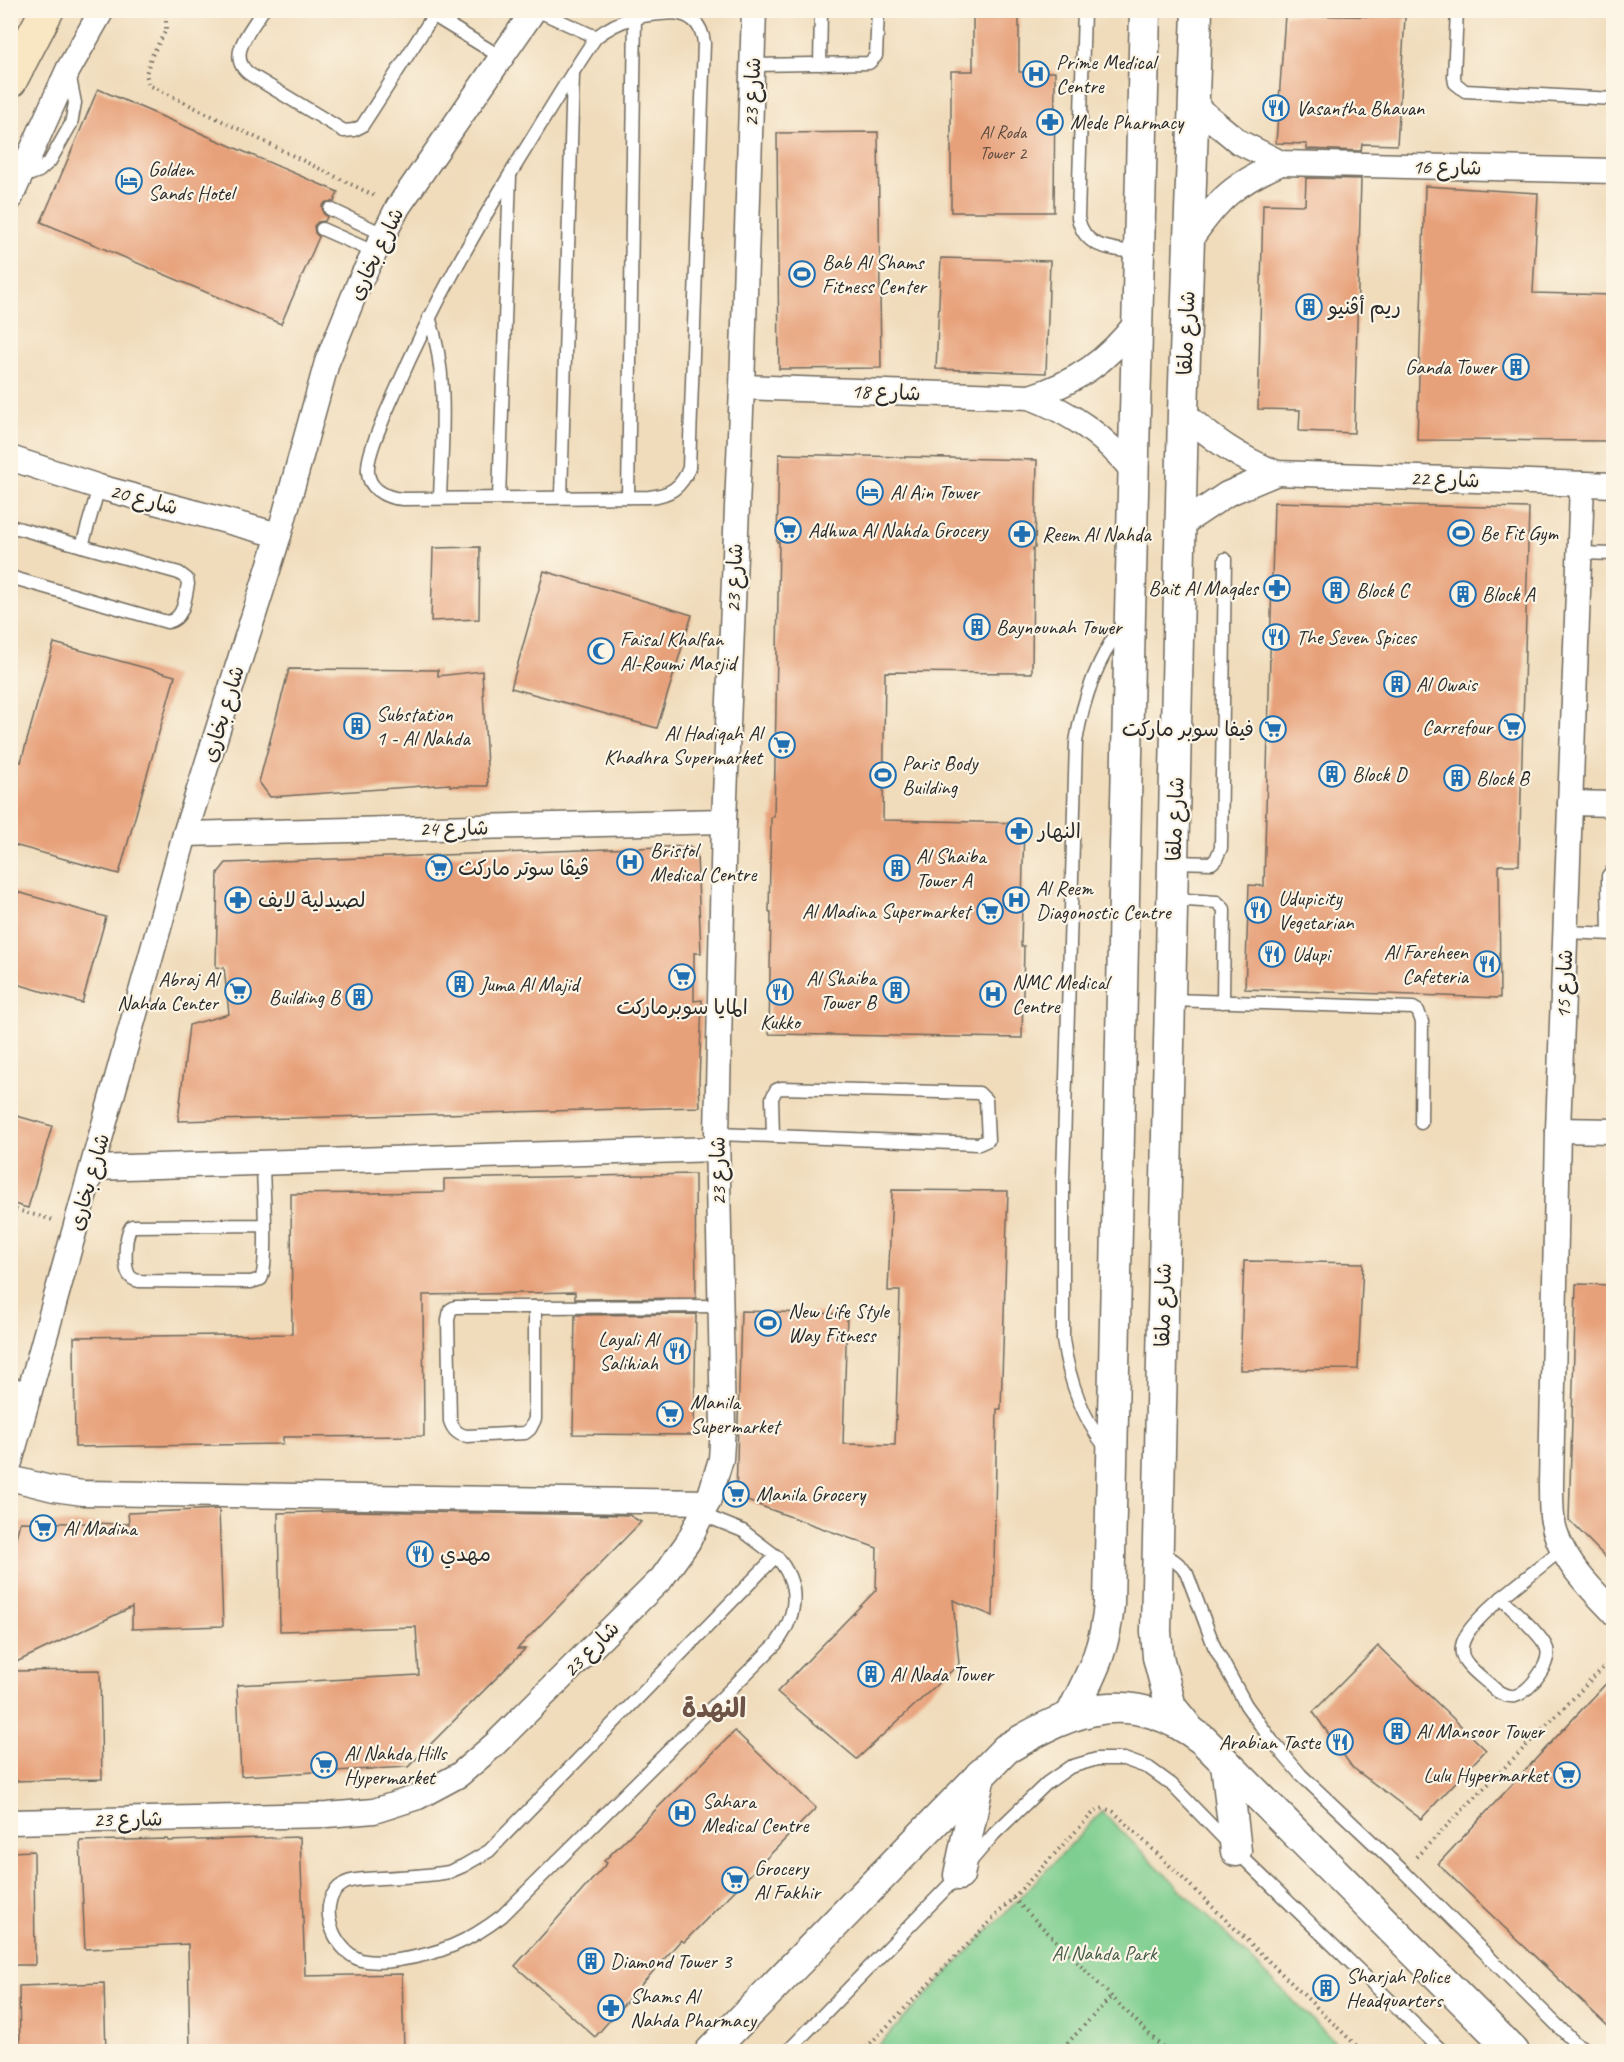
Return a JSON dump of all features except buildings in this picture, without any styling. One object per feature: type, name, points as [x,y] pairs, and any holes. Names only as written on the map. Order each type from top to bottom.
[{"type":"main road","points":[[10,81],[47,10]]},
{"type":"street","points":[[14,189],[68,70],[102,10]]},
{"type":"street","name":"شارع بخارى","points":[[10,1462],[21,1386],[76,1227],[185,834],[279,536],[327,362],[378,243],[398,207],[535,10]]},
{"type":"street","name":"شارع 23","points":[[10,1822],[327,1815],[374,1811],[418,1797],[459,1775],[495,1744],[662,1578],[681,1551],[704,1508],[721,1459],[723,1427],[717,1142],[724,821],[742,387],[754,10]]},
{"type":"street","points":[[1071,1715],[1102,1649],[1109,1604],[1145,10]]},
{"type":"street","name":"شارع ملقا","points":[[1188,1728],[1171,1707],[1158,1657],[1156,1631],[1183,412],[1197,10]]},
{"type":"street","name":"شارع 16","points":[[1194,105],[1239,142],[1281,163],[1614,171]]},
{"type":"street","name":"شارع 16","points":[[1190,240],[1221,198],[1240,183],[1281,163]]},
{"type":"street","name":"شارع 18","points":[[742,387],[1030,397],[1055,389],[1101,361],[1121,343],[1137,322]]},
{"type":"street","name":"شارع 18","points":[[1030,397],[1069,414],[1087,426],[1104,439],[1133,471]]},
{"type":"street","name":"شارع 22","points":[[1183,412],[1199,428],[1236,454],[1277,473],[1614,485]]},
{"type":"street","name":"شارع 20","points":[[10,458],[99,487],[279,536]]},
{"type":"street","name":"شارع 22","points":[[1182,524],[1227,494],[1277,473]]},
{"type":"street","name":"شارع 15","points":[[1582,484],[1558,1130],[1551,1484],[1552,1517],[1561,1550],[1572,1568],[1614,1613]]},
{"type":"street","points":[[1570,803],[1614,804]]},
{"type":"street","name":"شارع 24","points":[[185,834],[724,821]]},
{"type":"street","points":[[1558,1130],[1614,1131]]},
{"type":"street","points":[[93,1168],[263,1164],[717,1142]]},
{"type":"street","points":[[10,1478],[54,1489],[83,1493],[704,1508]]},
{"type":"street","points":[[710,2052],[1006,1749],[1041,1728],[1071,1715],[1101,1708],[1131,1708],[1160,1715],[1188,1728],[1203,1740],[1515,2052]]},
{"type":"street","points":[[1226,1762],[1236,1851]]},
{"type":"street","points":[[959,1875],[980,1775]]},
{"type":"lane","points":[[263,10],[241,47],[238,55],[239,63],[250,75],[344,131],[362,126],[435,13],[501,57]]},
{"type":"lane","points":[[535,10],[596,37]]},
{"type":"lane","points":[[820,64],[821,10]]},
{"type":"lane","points":[[752,64],[870,63],[876,56],[878,10]]},
{"type":"lane","points":[[1084,10],[1078,218],[1084,235],[1098,245],[1139,254]]},
{"type":"lane","points":[[1457,10],[1454,77],[1459,88],[1465,91],[1614,99]]},
{"type":"lane","points":[[673,13],[688,16],[700,27],[704,43],[689,468],[684,481],[675,490],[662,496],[392,498],[382,494],[374,487],[369,477],[368,466],[384,419],[429,316],[489,208],[596,37],[612,24],[635,16],[673,13]]},
{"type":"lane","points":[[628,497],[635,16]]},
{"type":"lane","points":[[561,497],[573,73]]},
{"type":"lane","points":[[499,498],[511,173]]},
{"type":"lane","points":[[330,209],[378,243]]},
{"type":"lane","points":[[322,229],[378,243]]},
{"type":"lane","points":[[429,316],[442,370],[440,498]]},
{"type":"lane","points":[[82,546],[99,487]]},
{"type":"lane","points":[[10,526],[184,575],[188,584],[179,616],[167,622],[10,577]]},
{"type":"lane","points":[[1579,553],[1614,554]]},
{"type":"lane","points":[[1174,862],[1212,863],[1216,860],[1221,848],[1225,559]]},
{"type":"lane","points":[[1113,1455],[1096,1436],[1084,1413],[1067,1365],[1063,1340],[1063,1179],[1076,742],[1080,714],[1099,661],[1130,614]]},
{"type":"lane","points":[[1566,932],[1611,934],[1608,876],[1614,869]]},
{"type":"lane","points":[[1172,899],[1217,902],[1224,909],[1223,1002]]},
{"type":"lane","points":[[1171,1000],[1413,1008],[1418,1011],[1422,1022],[1421,1122]]},
{"type":"lane","points":[[717,1142],[773,1136],[982,1144],[988,1140],[986,1100],[979,1093],[781,1088],[776,1090],[772,1098],[773,1136]]},
{"type":"lane","points":[[263,1164],[264,1225],[264,1269],[261,1279],[257,1281],[139,1281],[128,1275],[126,1236],[132,1226],[264,1225]]},
{"type":"lane","points":[[535,1307],[533,1425],[525,1433],[519,1434],[461,1435],[452,1427],[450,1421],[448,1320],[450,1310],[460,1307],[721,1306]]},
{"type":"lane","points":[[704,1508],[743,1531],[776,1556],[791,1579],[794,1592],[793,1611],[787,1628],[776,1644],[502,1916],[472,1938],[455,1946],[387,1962],[355,1958],[339,1945],[332,1927],[329,1913],[332,1896],[336,1890],[350,1881],[450,1872],[489,1851],[776,1556]]},
{"type":"lane","points":[[1501,1598],[1543,1641],[1548,1654],[1545,1667],[1524,1690],[1514,1696],[1497,1691],[1465,1661],[1461,1649],[1464,1637],[1501,1598],[1561,1550]]},
{"type":"lane","points":[[1157,1551],[1173,1559],[1187,1574],[1214,1646],[1246,1705],[1272,1742],[1301,1775],[1403,1871],[1575,2043],[1591,2052]]},
{"type":"lane","points":[[787,2052],[959,1875],[994,1834],[1047,1783],[1070,1767],[1096,1759],[1124,1758],[1149,1768],[1171,1784],[1236,1851],[1443,2052]]},
{"type":"path","points":[[163,10],[166,14],[166,30],[151,57],[146,74],[148,86],[398,207]]},
{"type":"path","points":[[10,1208],[76,1227]]},
{"type":"path","points":[[1403,1871],[1614,1656]]},
{"type":"path","points":[[862,2052],[1094,1812],[1104,1808],[1109,1809],[1363,2052]]},
{"type":"path","points":[[1013,1898],[1167,2052]]},
{"type":"path","points":[[1059,2052],[1111,1997]]},
{"type":"green space","name":"Al Nahda Park","points":[[1102,1812],[1344,2051],[873,2051]]},
{"type":"place","name":"Prime Medical Centre","points":[[1036,74]]},
{"type":"place","name":"Vasantha Bhavan","points":[[1276,108]]},
{"type":"place","name":"Mede Pharmacy","points":[[1050,122]]},
{"type":"place","name":"Golden Sands Hotel","points":[[129,181]]},
{"type":"place","name":"Bab Al Shams Fitness Center","points":[[802,274]]},
{"type":"place","name":"ريم أڤنيو","points":[[1309,307]]},
{"type":"place","name":"Ganda Tower","points":[[1516,367]]},
{"type":"place","name":"Al Ain Tower","points":[[870,492]]},
{"type":"place","name":"Adhwa Al Nahda Grocery","points":[[788,530]]},
{"type":"place","name":"Be Fit Gym","points":[[1461,533]]},
{"type":"place","name":"Reem Al Nahda","points":[[1022,534]]},
{"type":"place","name":"Bait Al Maqdes","points":[[1277,588]]},
{"type":"place","name":"Block C","points":[[1336,590]]},
{"type":"place","name":"Block A","points":[[1463,594]]},
{"type":"place","name":"Baynounah Tower","points":[[977,627]]},
{"type":"place","name":"The Seven Spices","points":[[1276,637]]},
{"type":"place","name":"Faisal Khalfan Al-Roumi Masjid","points":[[601,651]]},
{"type":"place","name":"Al Owais","points":[[1397,684]]},
{"type":"place","name":"Substation 1 - Al Nahda","points":[[357,726]]},
{"type":"place","name":"Carrefour","points":[[1512,727]]},
{"type":"place","name":"فيفا سوبر ماركت","points":[[1273,729]]},
{"type":"place","name":"Al Hadiqah Al Khadhra Supermarket","points":[[782,745]]},
{"type":"place","name":"Block D","points":[[1332,774]]},
{"type":"place","name":"Paris Body Building","points":[[883,775]]},
{"type":"place","name":"Block B","points":[[1457,778]]},
{"type":"place","name":"النهار","points":[[1019,831]]},
{"type":"place","name":"Bristol Medical Centre","points":[[630,862]]},
{"type":"place","name":"ڤيڤا سوتر ماركث","points":[[439,868]]},
{"type":"place","name":"Al Shaiba Tower A","points":[[897,868]]},
{"type":"place","name":"لصيدلية لايف","points":[[238,900]]},
{"type":"place","name":"Al Reem Diagonostic Centre","points":[[1016,900]]},
{"type":"place","name":"Udupicity Vegetarian","points":[[1258,910]]},
{"type":"place","name":"Al Madina Supermarket","points":[[990,911]]},
{"type":"place","name":"Udupi","points":[[1272,954]]},
{"type":"place","name":"Al Fareheen Cafeteria","points":[[1487,964]]},
{"type":"place","name":"المايا سوبرماركت","points":[[682,977]]},
{"type":"place","name":"Juma Al Majid","points":[[460,984]]},
{"type":"place","name":"Al Shaiba Tower B","points":[[896,990]]},
{"type":"place","name":"Abraj Al Nahda Center","points":[[238,991]]},
{"type":"place","name":"Kukko","points":[[780,992]]},
{"type":"place","name":"NMC Medical Centre","points":[[993,994]]},
{"type":"place","name":"Building B","points":[[359,997]]},
{"type":"place","name":"New Life Style Way Fitness","points":[[768,1323]]},
{"type":"place","name":"Layali Al Salihiah","points":[[677,1351]]},
{"type":"place","name":"Manila Supermarket","points":[[670,1414]]},
{"type":"place","name":"Manila Grocery","points":[[736,1494]]},
{"type":"place","name":"Al Madina","points":[[43,1528]]},
{"type":"place","name":"مهدي","points":[[420,1554]]},
{"type":"place","name":"Al Nada Tower","points":[[871,1674]]},
{"type":"place","name":"Al Mansoor Tower","points":[[1397,1731]]},
{"type":"place","name":"Arabian Taste","points":[[1340,1742]]},
{"type":"place","name":"Al Nahda Hills Hypermarket","points":[[324,1765]]},
{"type":"place","name":"Lulu Hypermarket","points":[[1567,1775]]},
{"type":"place","name":"Sahara Medical Centre","points":[[682,1813]]},
{"type":"place","name":"Grocery Al Fakhir","points":[[735,1880]]},
{"type":"place","name":"Diamond Tower 3","points":[[591,1961]]},
{"type":"place","name":"Sharjah Police Headquarters","points":[[1326,1988]]},
{"type":"place","name":"Shams Al Nahda Pharmacy","points":[[611,2008]]},
{"type":"district","name":"النهدة","points":[[714,1708]]}]
